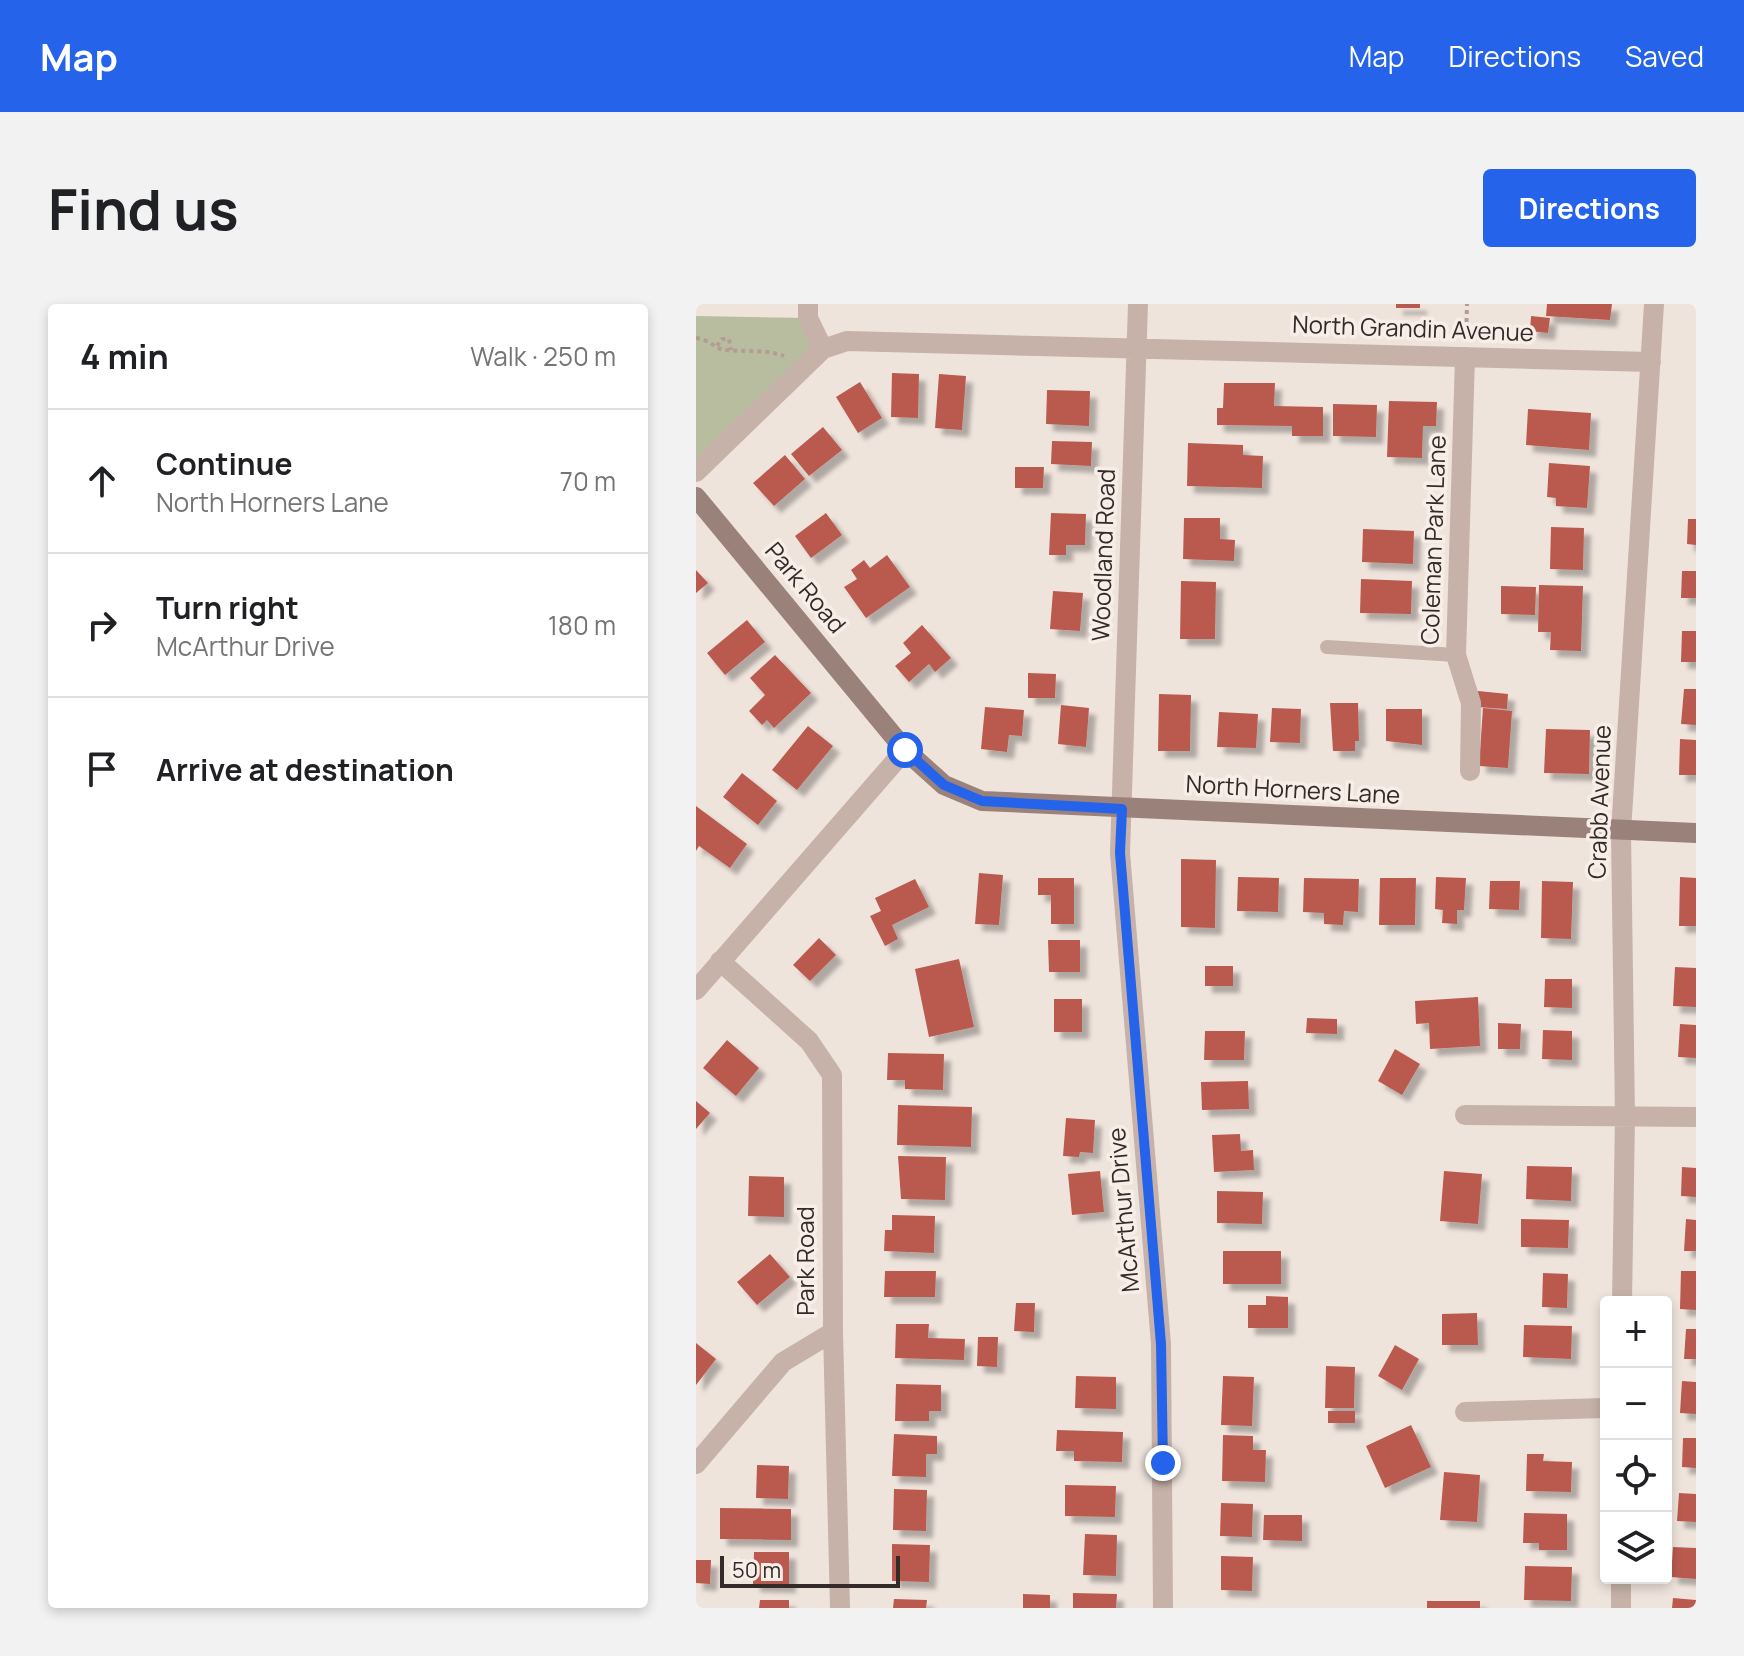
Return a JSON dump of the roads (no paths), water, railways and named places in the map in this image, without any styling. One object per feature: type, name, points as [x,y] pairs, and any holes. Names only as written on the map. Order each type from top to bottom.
[{"type":"street","points":[[696,472],[823,349],[808,318],[808,304]]},
{"type":"street","name":"Woodland Road","points":[[1122,809],[1138,304]]},
{"type":"street","name":"Crabb Avenue","points":[[1622,1296],[1625,1117],[1621,832],[1654,304]]},
{"type":"street","name":"North Grandin Avenue","points":[[823,349],[847,341],[1651,362]]},
{"type":"street","name":"Coleman Park Lane","points":[[1465,357],[1456,655],[1471,703],[1470,771]]},
{"type":"street","name":"Park Road","points":[[696,497],[905,750]]},
{"type":"street","points":[[696,990],[905,750]]},
{"type":"street","name":"North Horners Lane","points":[[905,750],[944,785],[982,801],[1696,833]]},
{"type":"street","name":"McArthur Drive","points":[[1122,809],[1120,853],[1161,1344],[1163,1608]]},
{"type":"street","name":"Park Road","points":[[720,961],[809,1041],[832,1075],[833,1332],[840,1608]]},
{"type":"street","points":[[1465,1115],[1696,1117]]},
{"type":"street","points":[[696,1464],[783,1362],[833,1332]]},
{"type":"street","points":[[1465,1412],[1600,1408]]},
{"type":"street","points":[[1621,1584],[1621,1608]]},
{"type":"lane","points":[[1327,647],[1456,655]]}]
